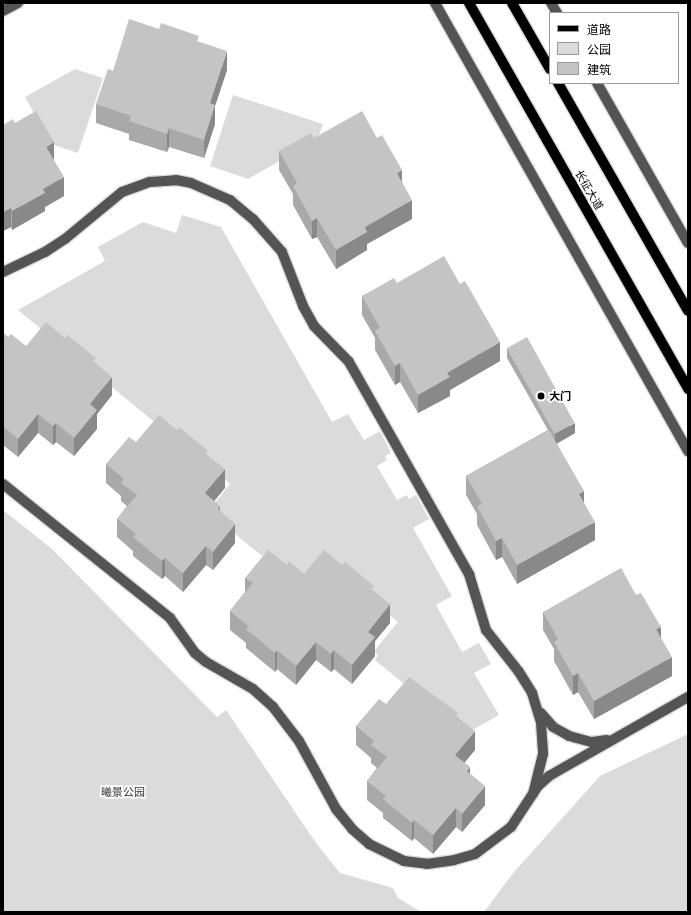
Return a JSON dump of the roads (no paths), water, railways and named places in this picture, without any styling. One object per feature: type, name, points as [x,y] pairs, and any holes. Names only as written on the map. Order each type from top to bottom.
[{"type":"main road","name":"长征大道","points":[[469,3],[688,389]]},
{"type":"main road","points":[[512,3],[549,67]]},
{"type":"main road","points":[[559,84],[688,311]]},
{"type":"street","points":[[3,11],[18,3]]},
{"type":"street","points":[[435,3],[688,451]]},
{"type":"street","points":[[551,3],[556,12]]},
{"type":"street","points":[[598,84],[688,243]]},
{"type":"street","points":[[3,272],[45,252],[65,239],[122,192],[150,182],[176,180],[191,183],[224,198],[243,210],[263,228],[282,252],[303,306],[314,326],[349,362],[469,574],[486,630],[520,672],[538,709],[553,727],[569,736],[592,742],[618,736]]},
{"type":"street","points":[[3,484],[170,618],[195,652],[206,662],[253,690],[273,707],[299,740],[344,819],[369,844],[392,857],[416,864],[442,863],[475,854],[503,834],[519,818],[533,794],[549,776],[688,697]]},
{"type":"street","points":[[533,794],[543,754],[538,709]]},
{"type":"place","name":"大门","points":[[541,396]]},
{"type":"park label","name":"曦景公园","points":[[123,792]]}]
